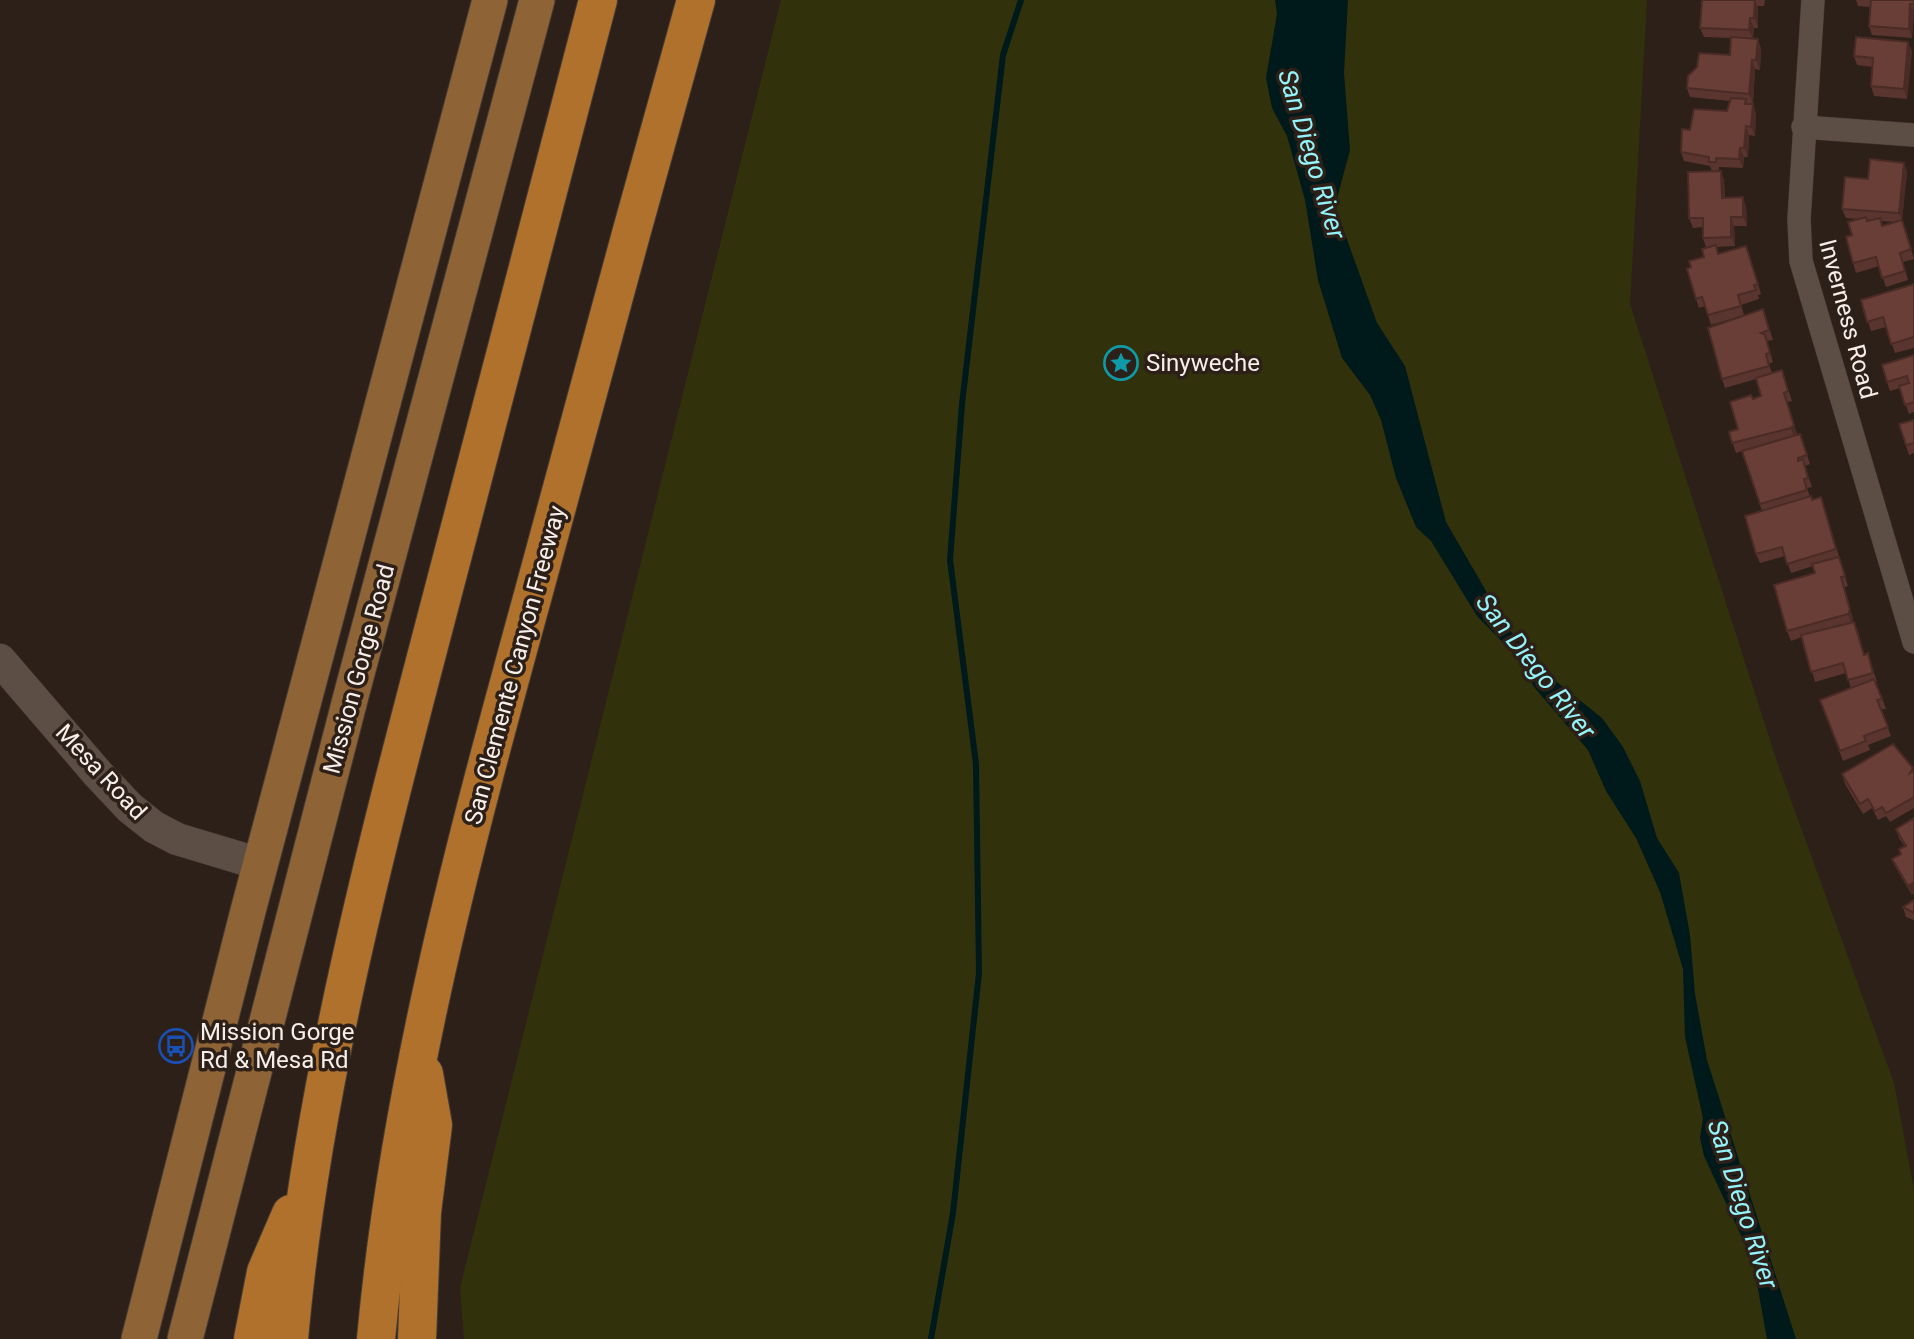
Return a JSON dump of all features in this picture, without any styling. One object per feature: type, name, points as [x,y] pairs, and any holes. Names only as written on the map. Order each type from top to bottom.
[{"type":"highway","points":[[289,1339],[310,1170],[341,1001],[394,780],[598,0]]},
{"type":"highway","name":"San Clemente Canyon Freeway","points":[[376,1339],[398,1160],[420,1051],[484,775],[696,0]]},
{"type":"highway","points":[[417,1339],[422,1212],[433,1125],[420,1051]]},
{"type":"highway","points":[[253,1339],[266,1272],[310,1170]]},
{"type":"main road","name":"Mission Gorge Road","points":[[139,1339],[260,864],[490,0]]},
{"type":"main road","name":"Mission Gorge Road","points":[[185,1339],[304,876],[537,0]]},
{"type":"main road","name":"Mesa Road","points":[[260,864],[304,876]]},
{"type":"main road","points":[[157,1268],[200,1280]]},
{"type":"street","name":"Inverness Road","points":[[1813,0],[1803,127],[1798,240],[1801,261],[1914,642]]},
{"type":"street","points":[[1803,127],[1914,135]]},
{"type":"street","name":"Mesa Road","points":[[0,660],[98,774],[130,808],[154,827],[177,839],[260,864]]},
{"type":"shaded area","points":[[781,0],[1647,0],[1630,304],[1777,762],[1894,1083],[1914,1190],[1914,1339],[464,1339],[460,1288]]},
{"type":"water","name":"San Diego River","points":[[1275,0],[1348,0],[1344,73],[1350,150],[1335,206],[1377,323],[1405,366],[1446,522],[1507,627],[1548,675],[1602,718],[1623,747],[1640,781],[1657,838],[1679,873],[1707,1060],[1796,1339],[1767,1339],[1753,1261],[1704,1156],[1700,1138],[1703,1118],[1685,1037],[1683,969],[1660,892],[1636,838],[1606,791],[1588,750],[1534,687],[1514,654],[1477,616],[1431,541],[1416,527],[1396,478],[1381,420],[1370,395],[1342,358],[1318,280],[1305,200],[1287,136],[1272,108],[1266,78],[1277,14]]},
{"type":"building","points":[[1702,0],[1755,0],[1754,18],[1750,18],[1749,30],[1700,28]]},
{"type":"building","points":[[1871,0],[1914,0],[1914,4],[1910,4],[1909,29],[1869,26]]},
{"type":"building","points":[[1731,37],[1758,39],[1756,60],[1752,60],[1749,94],[1687,88],[1688,76],[1697,67],[1699,53],[1730,55]]},
{"type":"building","points":[[1856,37],[1908,42],[1904,89],[1871,86],[1873,58],[1854,56]]},
{"type":"building","points":[[1731,98],[1746,99],[1745,104],[1753,104],[1751,127],[1746,126],[1744,148],[1740,148],[1739,159],[1716,158],[1716,162],[1709,162],[1709,157],[1681,152],[1682,129],[1690,130],[1694,109],[1727,111]]},
{"type":"building","points":[[1870,159],[1904,163],[1899,213],[1842,209],[1845,177],[1868,179]]},
{"type":"building","points":[[1721,171],[1722,198],[1743,197],[1743,217],[1731,217],[1731,237],[1703,238],[1703,218],[1689,218],[1688,172]]},
{"type":"building","points":[[1866,217],[1867,221],[1880,218],[1882,226],[1902,220],[1911,249],[1900,253],[1905,271],[1882,278],[1876,257],[1853,263],[1846,237],[1852,235],[1848,222]]},
{"type":"building","points":[[1716,245],[1718,254],[1746,246],[1758,284],[1754,285],[1756,290],[1738,295],[1741,306],[1708,315],[1702,297],[1696,299],[1687,269],[1691,267],[1689,261],[1704,257],[1702,249]]},
{"type":"building","points":[[1914,284],[1914,337],[1891,344],[1883,317],[1867,322],[1861,300]]},
{"type":"building","points":[[1763,309],[1769,330],[1761,333],[1765,335],[1770,353],[1766,354],[1769,366],[1722,379],[1708,328]]},
{"type":"building","points":[[1914,355],[1914,402],[1905,405],[1899,386],[1909,383],[1907,376],[1887,382],[1882,365]]},
{"type":"building","points":[[1782,370],[1788,391],[1784,393],[1794,425],[1732,443],[1729,432],[1738,429],[1730,402],[1751,395],[1753,399],[1761,396],[1756,378]]},
{"type":"building","points":[[1914,420],[1914,443],[1906,445],[1899,424]]},
{"type":"building","points":[[1800,434],[1807,455],[1798,458],[1798,461],[1803,459],[1808,478],[1804,479],[1807,490],[1760,504],[1742,451]]},
{"type":"building","points":[[1811,496],[1812,500],[1821,497],[1836,549],[1787,564],[1782,547],[1756,554],[1745,516]]},
{"type":"building","points":[[1839,557],[1845,576],[1841,577],[1850,610],[1848,614],[1787,631],[1774,585],[1815,573],[1812,564]]},
{"type":"building","points":[[1854,622],[1864,655],[1868,653],[1873,673],[1848,680],[1843,663],[1811,672],[1801,635]]},
{"type":"building","points":[[1874,679],[1882,699],[1877,700],[1888,727],[1864,736],[1866,741],[1840,751],[1820,700]]},
{"type":"building","points":[[1893,744],[1913,768],[1910,773],[1914,771],[1914,797],[1886,813],[1882,807],[1875,811],[1868,799],[1860,804],[1842,774]]},
{"type":"building","points":[[1914,818],[1914,882],[1908,886],[1892,859],[1901,854],[1899,849],[1906,846],[1896,829]]},
{"type":"building","points":[[1914,900],[1914,913],[1903,907]]},
{"type":"waterway","points":[[931,1339],[953,1213],[979,973],[976,764],[950,560],[962,404],[1003,55],[1021,0]]},
{"type":"place","name":"Sinyweche","points":[[1121,363]]},
{"type":"place","name":"Mission Gorge Rd & Mesa Rd","points":[[176,1046]]}]
